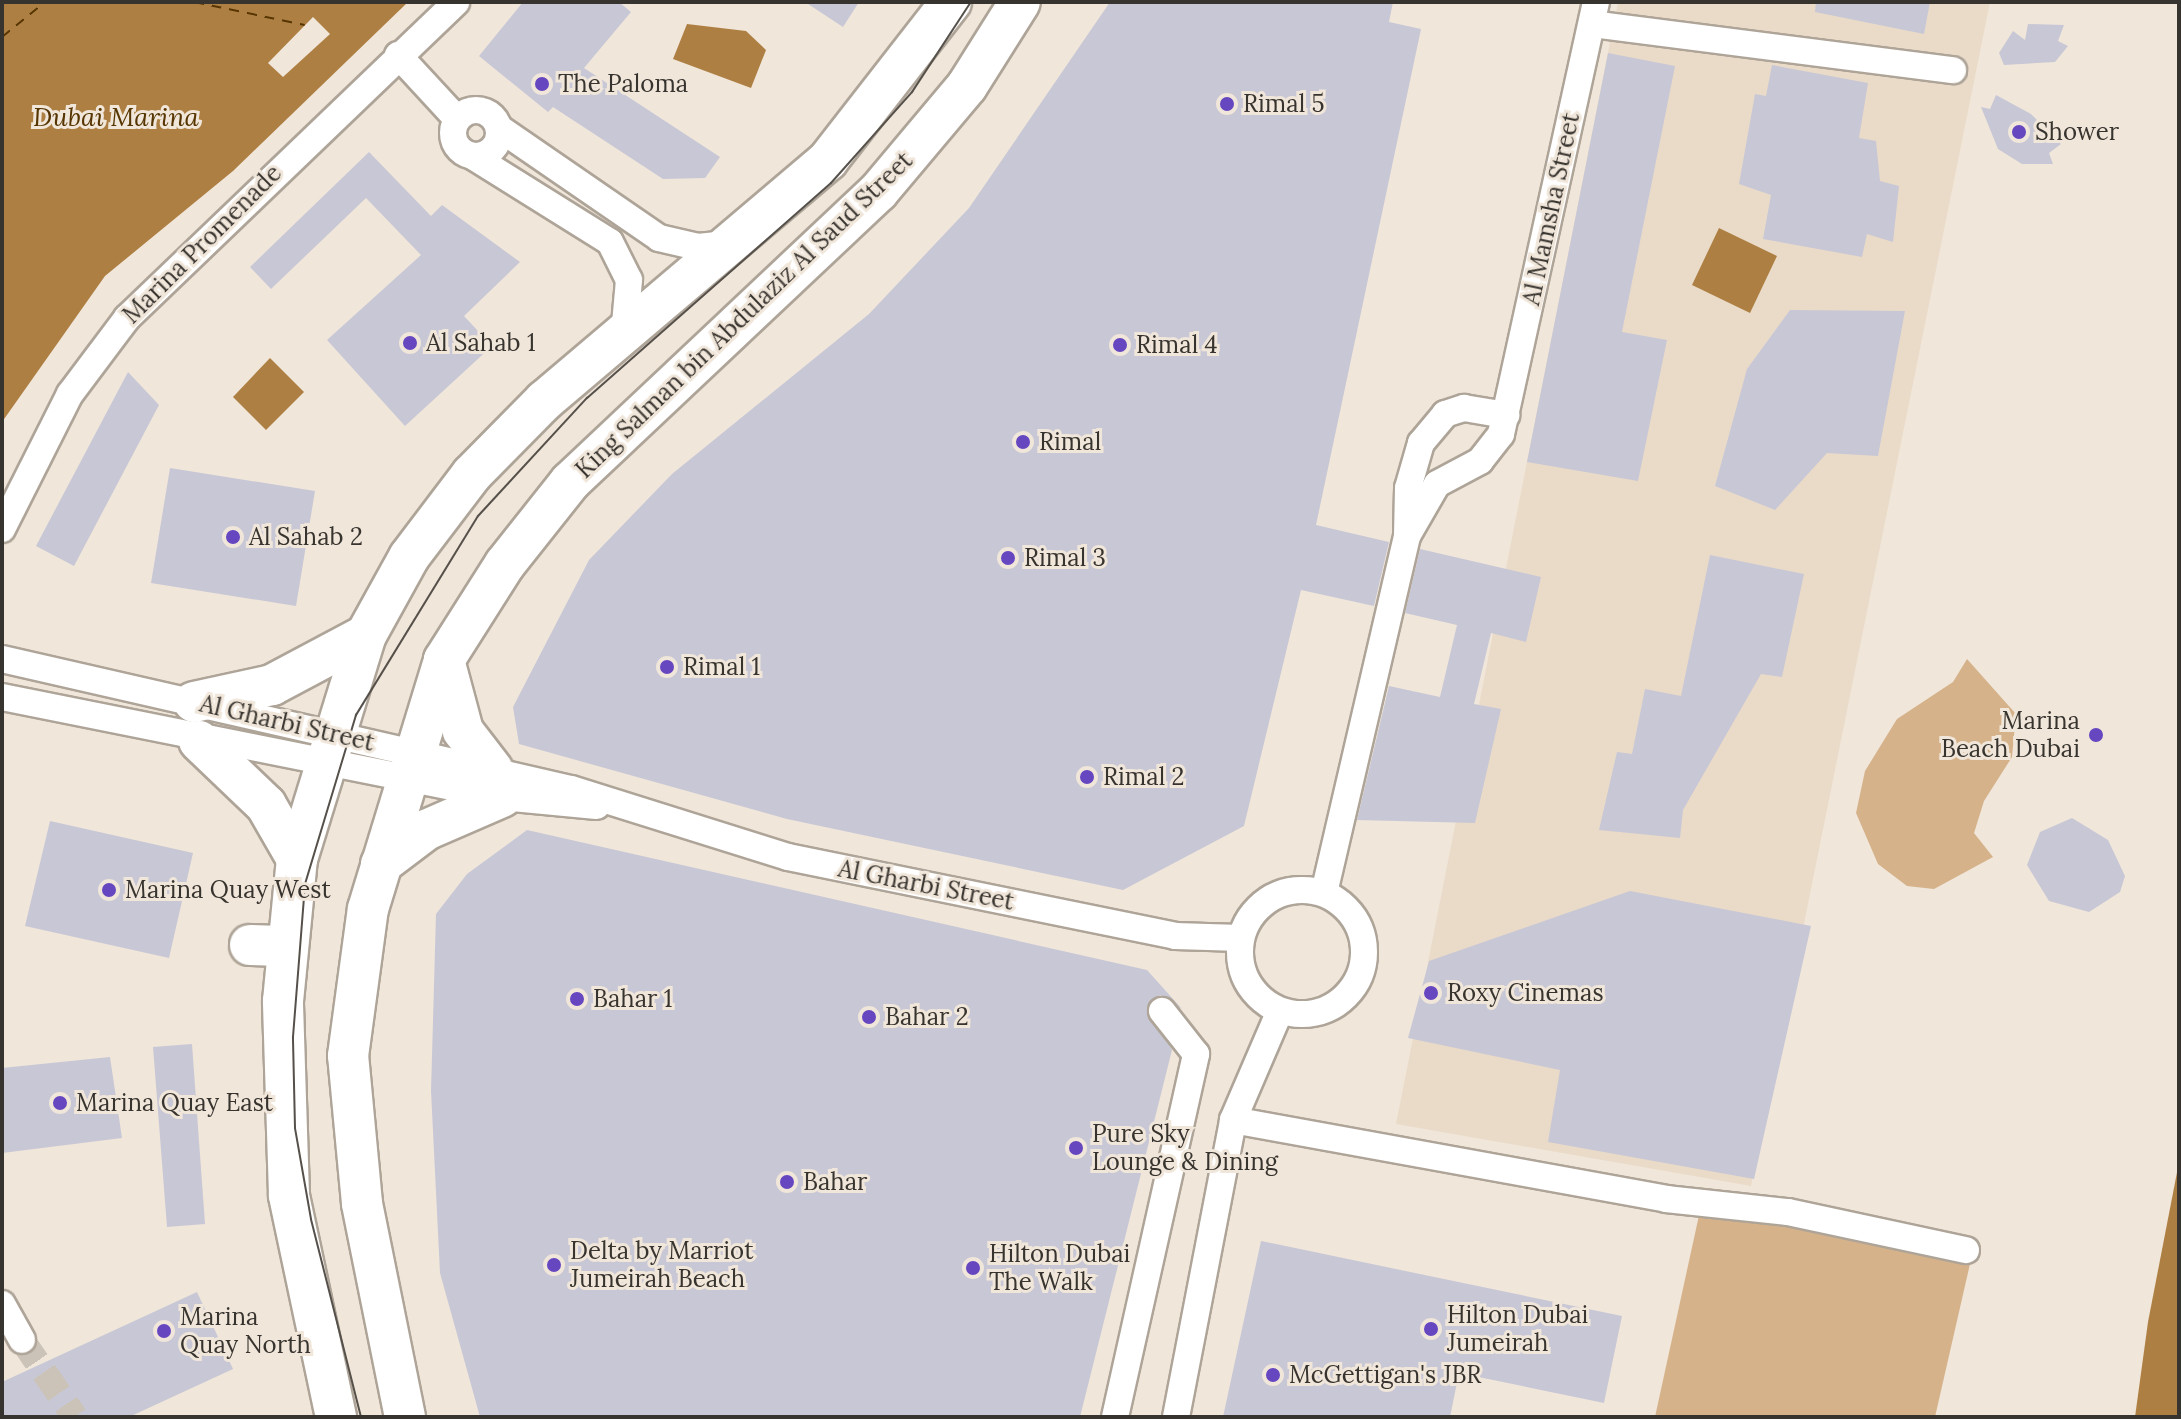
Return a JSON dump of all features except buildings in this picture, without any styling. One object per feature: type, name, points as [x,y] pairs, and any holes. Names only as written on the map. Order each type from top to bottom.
[{"type":"main road","points":[[336,1417],[289,1195],[269,946],[297,859],[326,748],[366,635],[409,557],[472,474],[624,335],[739,242],[870,114],[951,2]]},
{"type":"main road","name":"King Salman bin Abdulaziz Al Saud Street","points":[[405,1417],[362,1203],[348,1056],[357,958],[408,764],[444,660],[505,564],[570,482],[878,192],[967,86],[1020,2]]},
{"type":"main road","points":[[194,702],[272,685],[366,635]]},
{"type":"main road","points":[[381,864],[426,830],[498,784],[458,720],[444,660]]},
{"type":"main road","points":[[199,741],[266,805],[297,859]]},
{"type":"main road","points":[[383,1318],[423,1348]]},
{"type":"street","name":"Marina Promenade","points":[[2,529],[62,408],[127,318],[456,2]]},
{"type":"street","points":[[1594,13],[1953,70]]},
{"type":"street","name":"Al Mamsha Street","points":[[1407,536],[1437,484],[1494,449],[1506,415],[1594,13]]},
{"type":"street","points":[[398,55],[457,119],[454,143],[610,242],[629,280],[624,335]]},
{"type":"street","points":[[457,119],[481,110],[499,128],[659,238],[698,247],[739,242]]},
{"type":"street","points":[[474,157],[490,152],[499,128]]},
{"type":"street","name":"Al Mamsha Street","points":[[1324,893],[1407,536],[1411,473],[1430,426],[1464,408],[1506,415]]},
{"type":"street","name":"Al Gharbi Street","points":[[2,659],[194,702],[326,748]]},
{"type":"street","name":"Al Gharbi Street","points":[[2,697],[199,741],[326,748],[617,806],[788,857],[1175,936],[1241,938]]},
{"type":"street","points":[[1303,889],[1324,893],[1354,917],[1362,970],[1328,1009],[1280,1011],[1247,982],[1241,938],[1264,903],[1303,889]]},
{"type":"street","points":[[1115,1417],[1196,1054],[1162,1011]]},
{"type":"street","points":[[1176,1417],[1233,1120],[1280,1011]]},
{"type":"street","points":[[1233,1120],[1666,1199],[1788,1212],[1966,1250]]},
{"type":"street","points":[[2,1304],[22,1340]]},
{"type":"shaded area","points":[[1618,2],[1990,2],[1751,1186],[1396,1124]]},
{"type":"shaded area","points":[[1967,659],[2016,714],[2012,757],[1984,801],[1974,833],[1993,857],[1934,889],[1907,886],[1878,864],[1856,813],[1865,771],[1897,719],[1953,682]]},
{"type":"shaded area","points":[[1703,1197],[1975,1242],[1935,1417],[1655,1417]]},
{"type":"water","name":"Dubai Marina","points":[[2,2],[408,2],[233,171],[105,276],[2,422]]},
{"type":"water","points":[[687,24],[746,31],[766,50],[751,88],[673,59]]},
{"type":"water","points":[[1719,228],[1777,256],[1750,313],[1692,285]]},
{"type":"water","points":[[270,358],[304,392],[266,430],[233,397]]},
{"type":"water","points":[[2179,1162],[2179,1417],[2135,1417],[2148,1322]]},
{"type":"pier","points":[[313,17],[330,34],[283,77],[268,63]]},
{"type":"ferry route","points":[[2,37],[45,2]]},
{"type":"ferry route","points":[[194,2],[305,25]]},
{"type":"tunnel","points":[[22,1340],[75,1417]]},
{"type":"tram line","points":[[361,1417],[311,1219],[295,1128],[293,1037],[305,884],[356,715],[478,516],[587,398],[831,183],[912,92],[971,2]]},
{"type":"place","name":"The Paloma","points":[[542,84]]},
{"type":"place","name":"Rimal 5","points":[[1227,104]]},
{"type":"place","name":"Shower","points":[[2019,132]]},
{"type":"place","name":"Al Sahab 1","points":[[410,343]]},
{"type":"place","name":"Rimal 4","points":[[1120,345]]},
{"type":"place","name":"Rimal","points":[[1023,442]]},
{"type":"place","name":"Al Sahab 2","points":[[233,537]]},
{"type":"place","name":"Rimal 3","points":[[1008,558]]},
{"type":"place","name":"Rimal 1","points":[[667,667]]},
{"type":"place","name":"Marina Beach Dubai","points":[[2096,735]]},
{"type":"place","name":"Rimal 2","points":[[1087,777]]},
{"type":"place","name":"Marina Quay West","points":[[109,890]]},
{"type":"place","name":"Roxy Cinemas","points":[[1431,993]]},
{"type":"place","name":"Bahar 1","points":[[577,999]]},
{"type":"place","name":"Bahar 2","points":[[869,1017]]},
{"type":"place","name":"Marina Quay East","points":[[60,1103]]},
{"type":"place","name":"Pure Sky Lounge & Dining","points":[[1076,1148]]},
{"type":"place","name":"Bahar","points":[[787,1182]]},
{"type":"place","name":"Delta by Marriot Jumeirah Beach","points":[[554,1265]]},
{"type":"place","name":"Hilton Dubai The Walk","points":[[973,1268]]},
{"type":"place","name":"Hilton Dubai Jumeirah","points":[[1431,1329]]},
{"type":"place","name":"Marina Quay North","points":[[164,1331]]},
{"type":"place","name":"McGettigan's JBR","points":[[1273,1375]]}]
